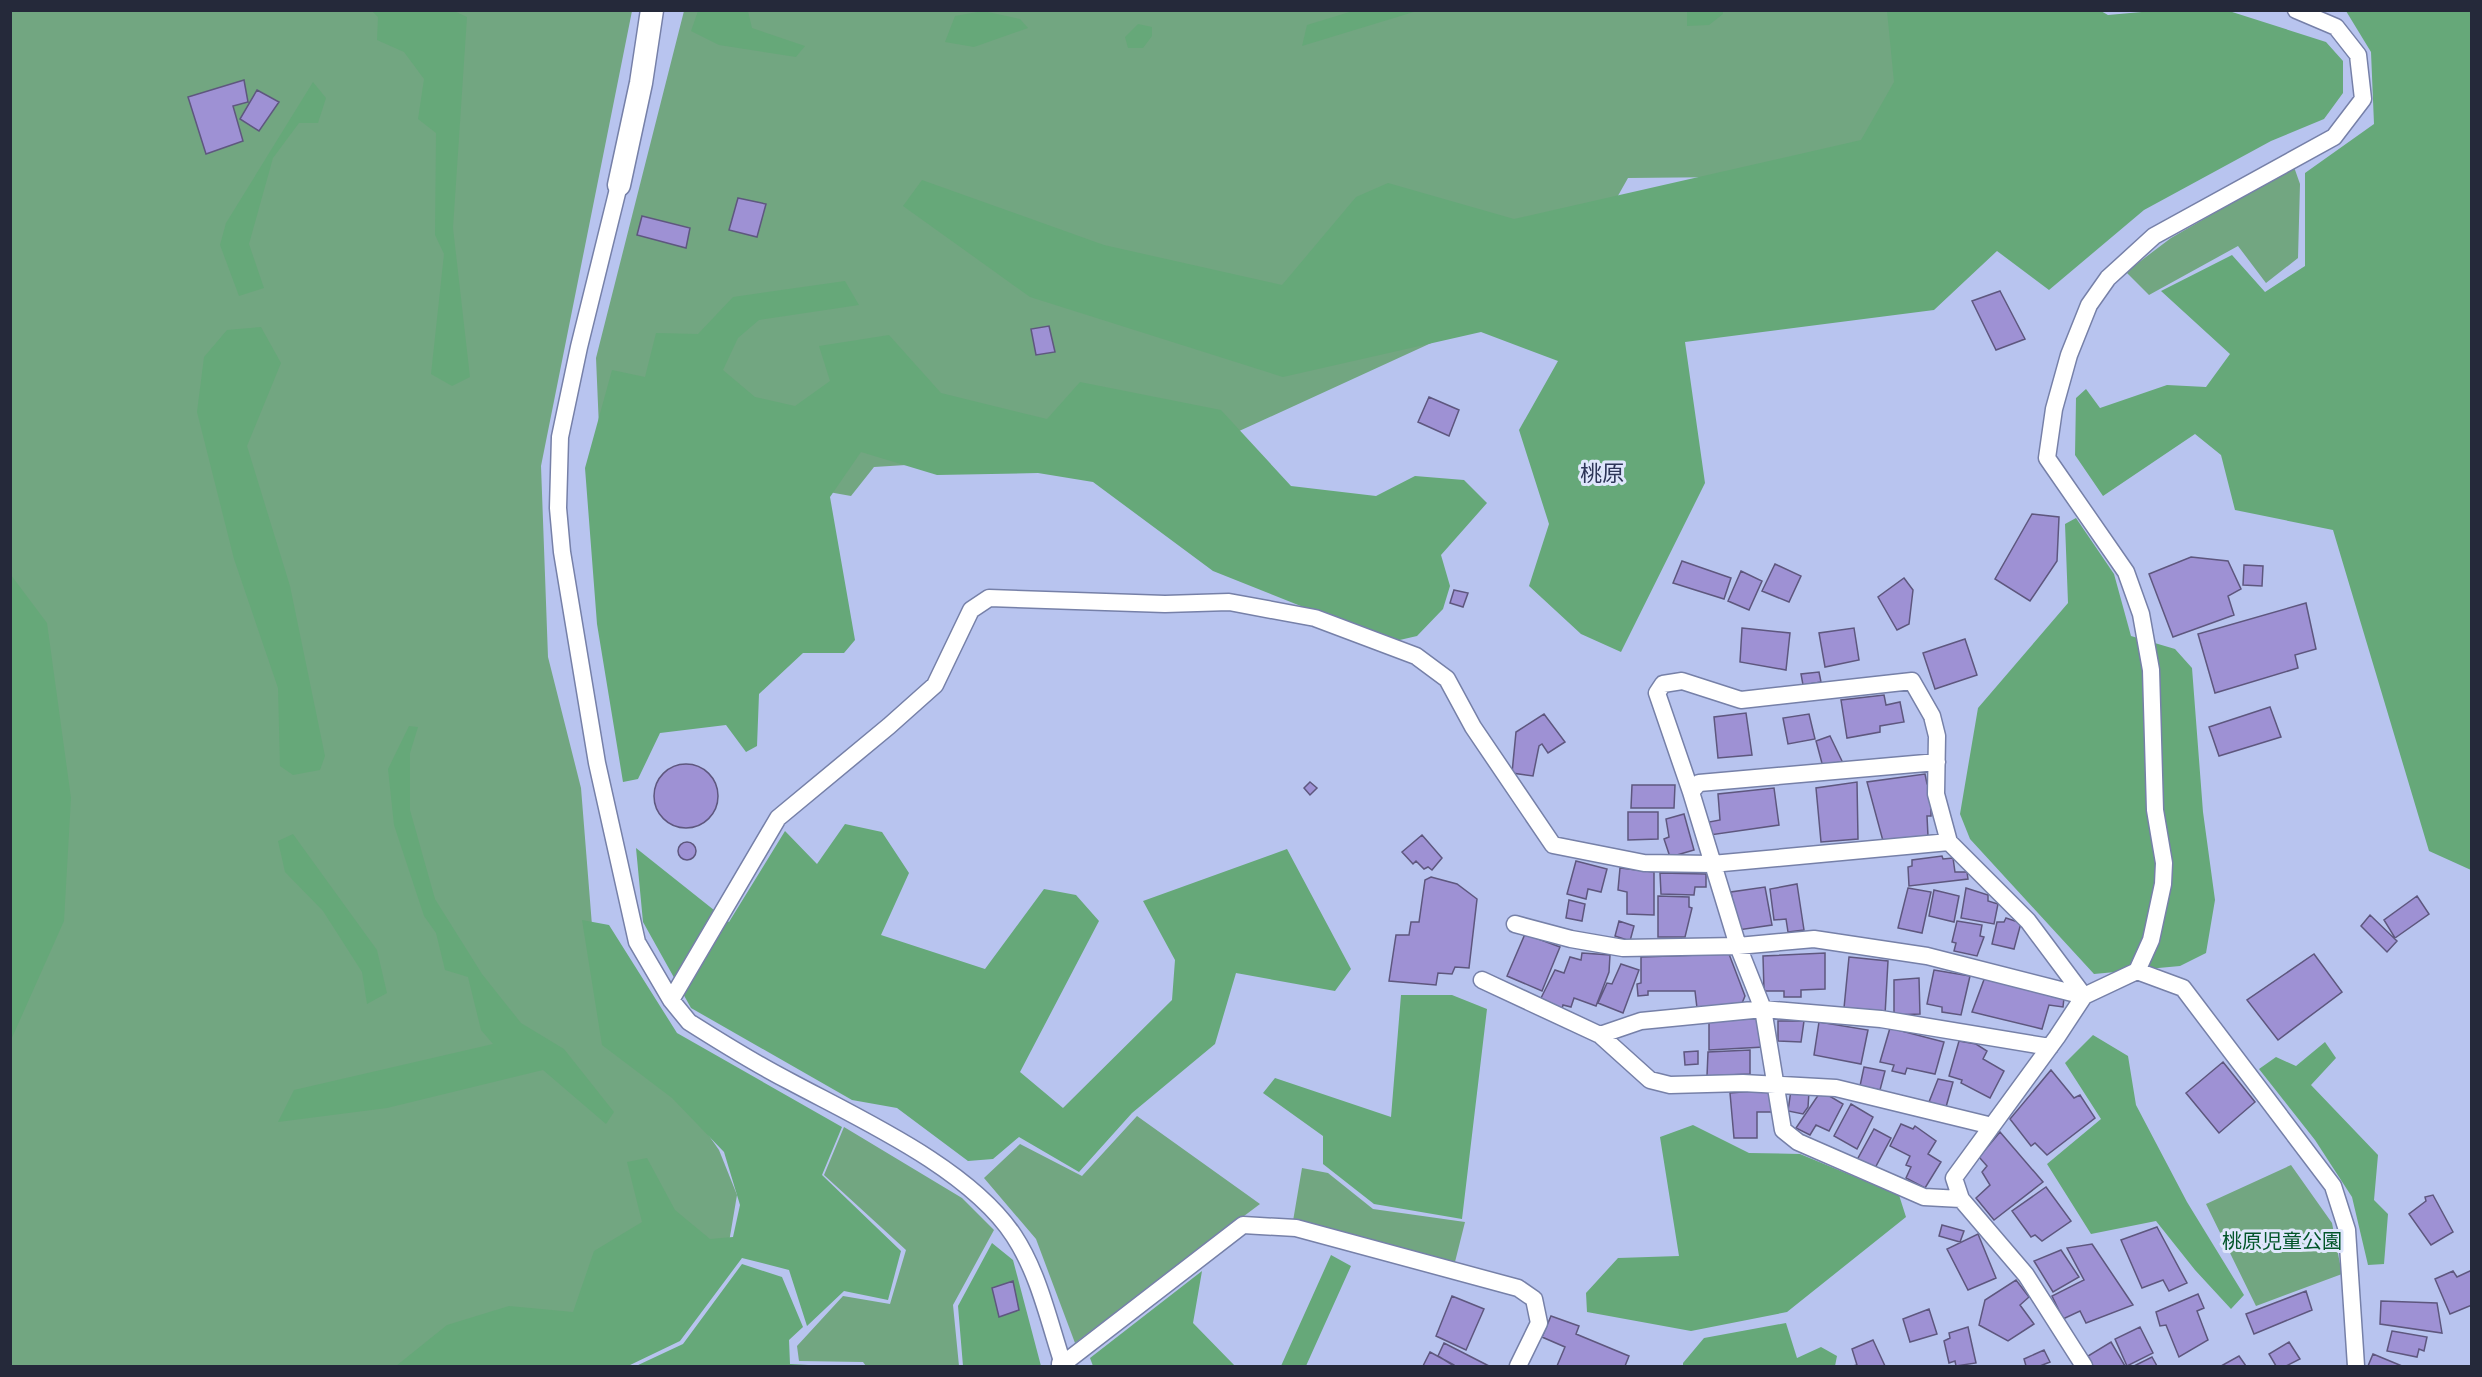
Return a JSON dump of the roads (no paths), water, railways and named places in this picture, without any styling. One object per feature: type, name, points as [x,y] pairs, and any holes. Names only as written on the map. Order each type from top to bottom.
[{"type":"street","points":[[652,10],[619,185],[579,347],[560,437],[558,508],[562,552],[597,763],[618,863],[637,942],[671,1000],[689,1022],[927,1159],[966,1185],[993,1210],[1014,1236],[1029,1263],[1063,1365],[1243,1225],[1296,1228],[1518,1288],[1534,1299],[1539,1323],[1518,1366]]},
{"type":"street","points":[[2084,1366],[2026,1275],[1961,1199],[1954,1178],[2050,1047],[2084,996],[2137,971],[2151,940],[2163,884],[2164,863],[2155,810],[2151,669],[2141,614],[2126,572],[2047,458],[2054,409],[2069,355],[2089,305],[2108,278],[2154,236],[2334,137],[2363,99],[2358,55],[2336,27],[2296,10]]},
{"type":"street","points":[[671,1000],[778,818],[890,726],[935,685],[971,610],[989,598],[1165,604],[1229,602],[1315,618],[1416,656],[1447,679],[1473,727],[1553,845],[1644,863],[1712,864],[1949,842]]},
{"type":"street","points":[[1961,1199],[1924,1197],[1798,1142],[1783,1130],[1763,1009],[1738,946],[1691,792],[1657,693],[1663,684],[1682,681],[1741,700],[1912,681],[1932,716],[1938,736],[1936,794],[1949,842],[2028,921],[2084,996]]},
{"type":"street","points":[[1691,792],[1699,783],[1937,762]]},
{"type":"street","points":[[1515,924],[1571,939],[1623,948],[1738,946],[1814,939],[1927,956],[2084,996]]},
{"type":"street","points":[[2137,971],[2183,988],[2333,1186],[2347,1230],[2356,1366]]},
{"type":"street","points":[[1482,980],[1600,1035],[1650,1080],[1670,1085],[1743,1083],[1836,1088],[1992,1126]]},
{"type":"street","points":[[1600,1035],[1641,1021],[1763,1009],[1881,1019],[2050,1047]]},
{"type":"district","name":"桃原","points":[[1602,474]]},
{"type":"park label","name":"桃原児童公園","points":[[2282,1242]]}]
